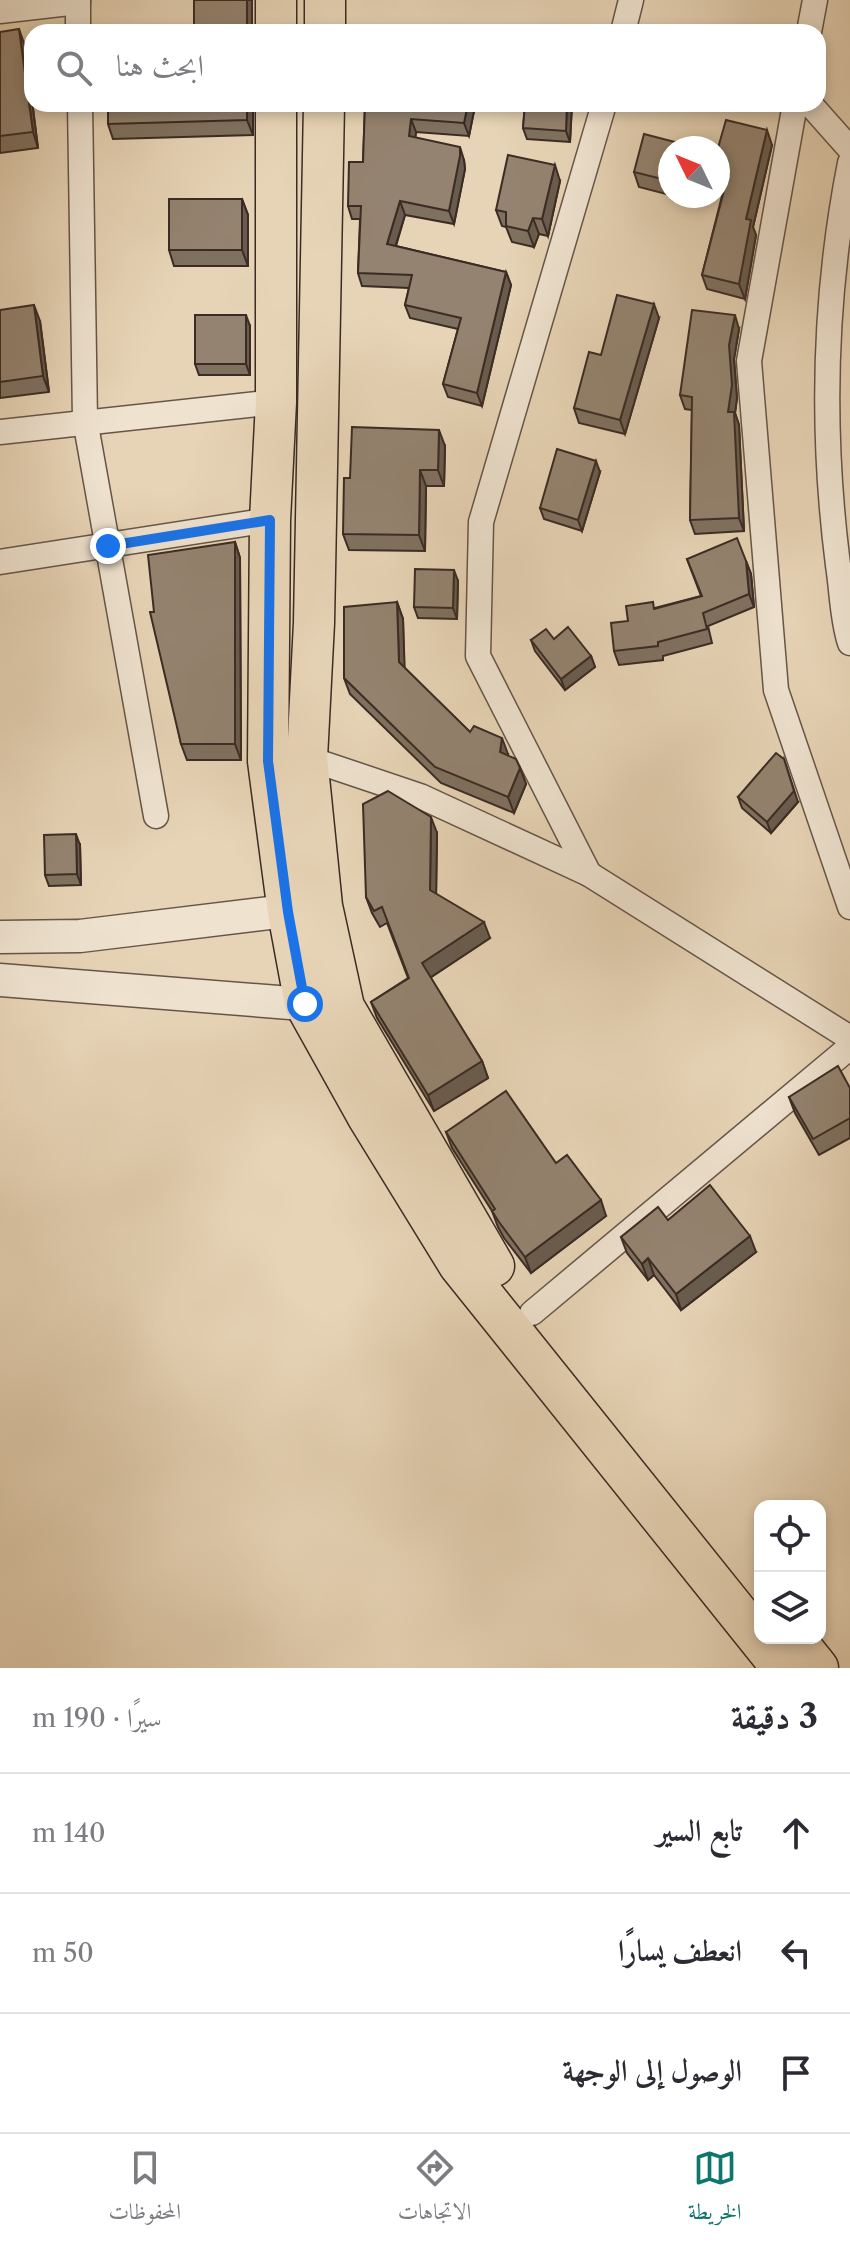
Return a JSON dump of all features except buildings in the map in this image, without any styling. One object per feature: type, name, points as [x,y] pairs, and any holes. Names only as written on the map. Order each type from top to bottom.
[{"type":"main road","points":[[276,0],[276,24]]},
{"type":"main road","points":[[325,0],[325,24]]},
{"type":"main road","points":[[276,112],[276,402],[270,520],[288,760],[305,909],[324,1005],[368,1117],[459,1265],[782,1668]]},
{"type":"main road","points":[[288,760],[314,623],[324,112]]},
{"type":"main road","points":[[324,1005],[484,1253],[754,1589]]},
{"type":"main road","points":[[799,1644],[818,1668]]},
{"type":"street","points":[[625,24],[631,0]]},
{"type":"street","points":[[810,24],[815,0]]},
{"type":"street","points":[[0,11],[78,1],[78,24]]},
{"type":"street","points":[[80,112],[85,420],[156,816]]},
{"type":"street","points":[[589,874],[478,656],[481,522],[602,112]]},
{"type":"street","points":[[794,112],[749,361],[776,690],[850,907]]},
{"type":"street","points":[[817,112],[850,149]]},
{"type":"street","points":[[850,163],[838,222],[826,388],[831,507],[850,643]]},
{"type":"street","points":[[0,432],[85,420],[276,402]]},
{"type":"street","points":[[0,562],[270,520]]},
{"type":"street","points":[[288,760],[420,796],[589,874],[850,1038]]},
{"type":"street","points":[[0,937],[80,936],[305,909]]},
{"type":"street","points":[[0,980],[324,1005]]},
{"type":"street","points":[[532,1313],[850,1047]]},
{"type":"route","points":[[108,546],[270,520],[268,761],[288,912],[305,1004]]}]
